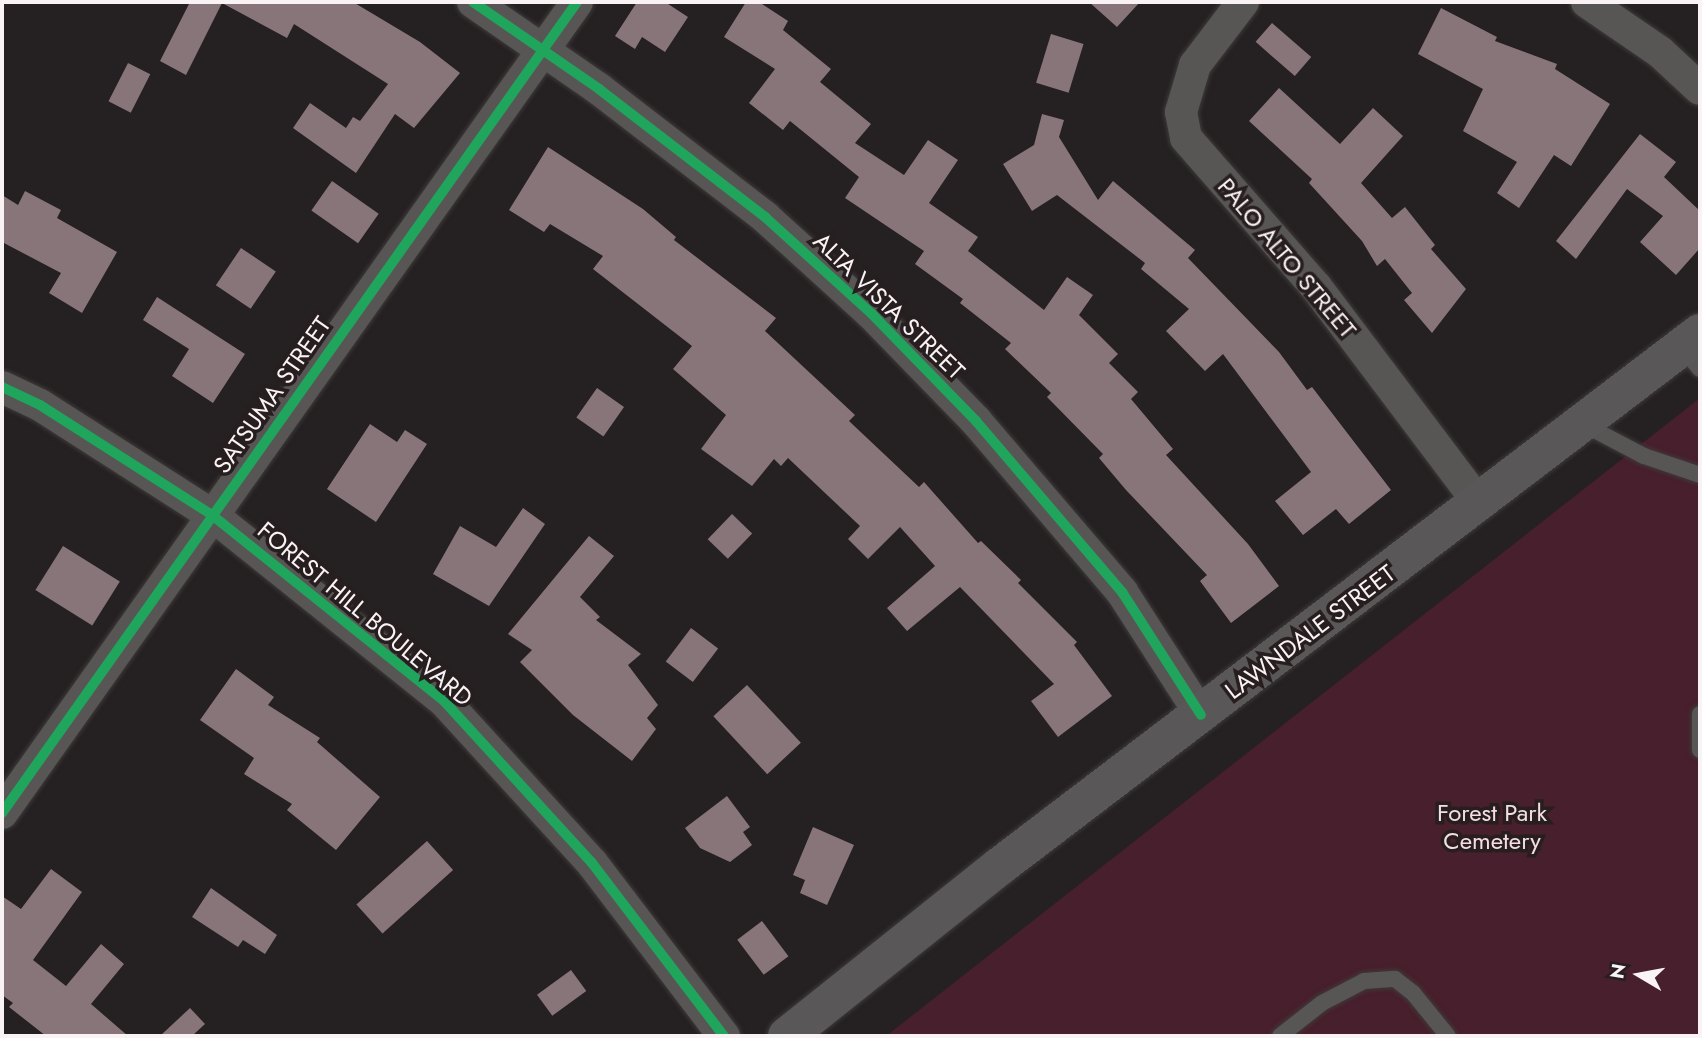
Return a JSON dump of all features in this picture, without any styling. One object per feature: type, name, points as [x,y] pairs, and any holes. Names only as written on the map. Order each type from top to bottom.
[{"type":"main road","name":"LAWNDALE STREET","points":[[788,1036],[1000,866],[1583,424],[1694,350]]},
{"type":"street","name":"ALTA VISTA STREET","points":[[473,2],[542,50],[765,217],[871,313],[976,421],[1122,592],[1201,715]]},
{"type":"street","name":"SATSUMA STREET","points":[[2,813],[577,2]]},
{"type":"street","name":"PALO ALTO STREET","points":[[1242,2],[1195,65],[1181,112],[1186,138],[1316,287],[1479,503]]},
{"type":"street","points":[[1587,2],[1660,52],[1700,89]]},
{"type":"street","name":"FOREST HILL BOULEVARD","points":[[2,387],[40,405],[212,515],[445,702],[593,863],[724,1036]]},
{"type":"lane","points":[[1583,424],[1644,456],[1700,475]]},
{"type":"lane","points":[[1700,715],[1700,750]]},
{"type":"lane","points":[[1280,1036],[1322,1003],[1364,981],[1395,979],[1413,993],[1448,1036]]},
{"type":"green space","name":"Forest Park Cemetery","points":[[1700,398],[1700,1036],[886,1036]]},
{"type":"building","points":[[190,2],[353,2],[420,42],[460,73],[414,128],[395,114],[356,173],[293,128],[310,103],[346,128],[353,117],[360,121],[388,84],[294,24],[287,38],[222,3],[186,75],[160,61]]},
{"type":"building","points":[[637,2],[665,2],[688,17],[665,52],[642,37],[635,49],[615,36]]},
{"type":"building","points":[[746,2],[759,2],[788,21],[783,30],[831,69],[820,82],[871,124],[855,143],[904,175],[928,140],[958,160],[929,203],[978,237],[968,251],[1044,310],[1067,277],[1093,295],[1079,315],[1118,354],[1109,363],[1138,392],[1131,399],[1173,449],[1166,455],[1248,544],[1279,586],[1231,623],[1200,581],[1207,575],[1126,490],[1099,458],[1103,454],[1047,397],[1051,393],[1005,349],[1011,343],[960,303],[963,299],[915,264],[924,251],[845,198],[859,177],[790,121],[783,130],[749,103],[775,69],[724,37]]},
{"type":"building","points":[[1089,2],[1140,2],[1117,27]]},
{"type":"building","points":[[1441,8],[1497,37],[1495,41],[1557,64],[1555,69],[1610,104],[1571,166],[1554,155],[1519,208],[1497,193],[1517,162],[1463,131],[1483,89],[1418,54]]},
{"type":"building","points":[[1272,23],[1311,57],[1295,76],[1256,42]]},
{"type":"building","points":[[1051,34],[1084,44],[1069,93],[1036,83]]},
{"type":"building","points":[[128,63],[150,74],[131,113],[108,101]]},
{"type":"building","points":[[1279,88],[1340,144],[1373,108],[1403,136],[1361,183],[1392,218],[1405,207],[1435,245],[1431,249],[1466,289],[1432,333],[1404,300],[1412,293],[1385,259],[1377,266],[1362,241],[1309,183],[1312,179],[1249,121]]},
{"type":"building","points":[[1042,114],[1064,120],[1059,137],[1098,200],[1113,181],[1195,250],[1188,258],[1279,352],[1307,390],[1312,387],[1391,490],[1349,524],[1336,509],[1303,535],[1275,501],[1311,472],[1223,354],[1205,371],[1166,331],[1189,309],[1141,269],[1145,263],[1057,195],[1032,211],[1003,164],[1034,145]]},
{"type":"building","points":[[1640,134],[1676,162],[1664,177],[1700,211],[1700,248],[1676,275],[1640,242],[1663,216],[1627,189],[1576,259],[1556,241]]},
{"type":"building","points":[[548,147],[643,209],[676,237],[674,240],[776,318],[765,331],[855,415],[849,421],[919,487],[924,482],[978,543],[981,541],[1021,580],[1018,583],[1077,642],[1074,645],[1112,696],[1058,737],[1031,701],[1054,684],[960,587],[907,631],[887,608],[935,566],[900,527],[868,559],[848,539],[860,526],[788,458],[781,466],[774,459],[752,486],[701,449],[726,415],[673,369],[692,346],[593,269],[603,256],[550,224],[544,232],[509,210]]},
{"type":"building","points":[[332,181],[379,214],[358,243],[311,210]]},
{"type":"building","points":[[25,191],[61,210],[57,218],[117,252],[82,313],[49,293],[61,273],[2,242],[2,195],[18,205]]},
{"type":"building","points":[[241,248],[276,271],[251,309],[216,285]]},
{"type":"building","points":[[157,297],[245,354],[213,403],[172,376],[189,349],[143,320]]},
{"type":"building","points":[[597,388],[624,407],[603,436],[576,417]]},
{"type":"building","points":[[370,424],[397,442],[405,430],[427,444],[376,522],[327,489]]},
{"type":"building","points":[[523,508],[545,524],[489,606],[433,574],[460,526],[496,547]]},
{"type":"building","points":[[732,514],[752,533],[728,559],[708,539]]},
{"type":"building","points":[[589,536],[614,556],[580,597],[600,617],[596,620],[641,654],[628,665],[658,705],[647,718],[656,729],[632,761],[573,715],[520,662],[532,650],[508,634]]},
{"type":"building","points":[[63,546],[120,582],[92,626],[35,590]]},
{"type":"building","points":[[691,628],[718,648],[693,682],[666,662]]},
{"type":"building","points":[[236,669],[274,697],[268,705],[320,738],[317,742],[380,797],[336,850],[287,810],[292,804],[244,774],[254,758],[200,720]]},
{"type":"building","points":[[747,685],[801,743],[767,774],[713,716]]},
{"type":"building","points":[[727,796],[750,827],[743,832],[752,845],[730,862],[700,848],[685,828]]},
{"type":"building","points":[[813,827],[854,845],[827,905],[800,893],[805,880],[793,875]]},
{"type":"building","points":[[427,841],[453,870],[382,934],[356,905]]},
{"type":"building","points":[[51,869],[82,892],[33,960],[66,986],[101,944],[124,964],[91,1004],[128,1036],[46,1036],[9,1007],[13,1003],[2,995],[2,896],[21,909]]},
{"type":"building","points":[[211,888],[277,935],[265,954],[243,940],[238,947],[192,917]]},
{"type":"building","points":[[762,921],[788,956],[764,975],[737,940]]},
{"type":"building","points":[[571,970],[586,991],[552,1016],[537,995]]},
{"type":"building","points":[[190,1008],[205,1024],[192,1036],[160,1036]]},
{"type":"cycle path","points":[[473,2],[599,89],[765,217],[871,313],[976,421],[1122,592],[1201,715]]},
{"type":"cycle path","points":[[2,813],[577,2]]},
{"type":"cycle path","points":[[2,387],[40,405],[212,515],[445,702],[592,863],[724,1036]]}]
